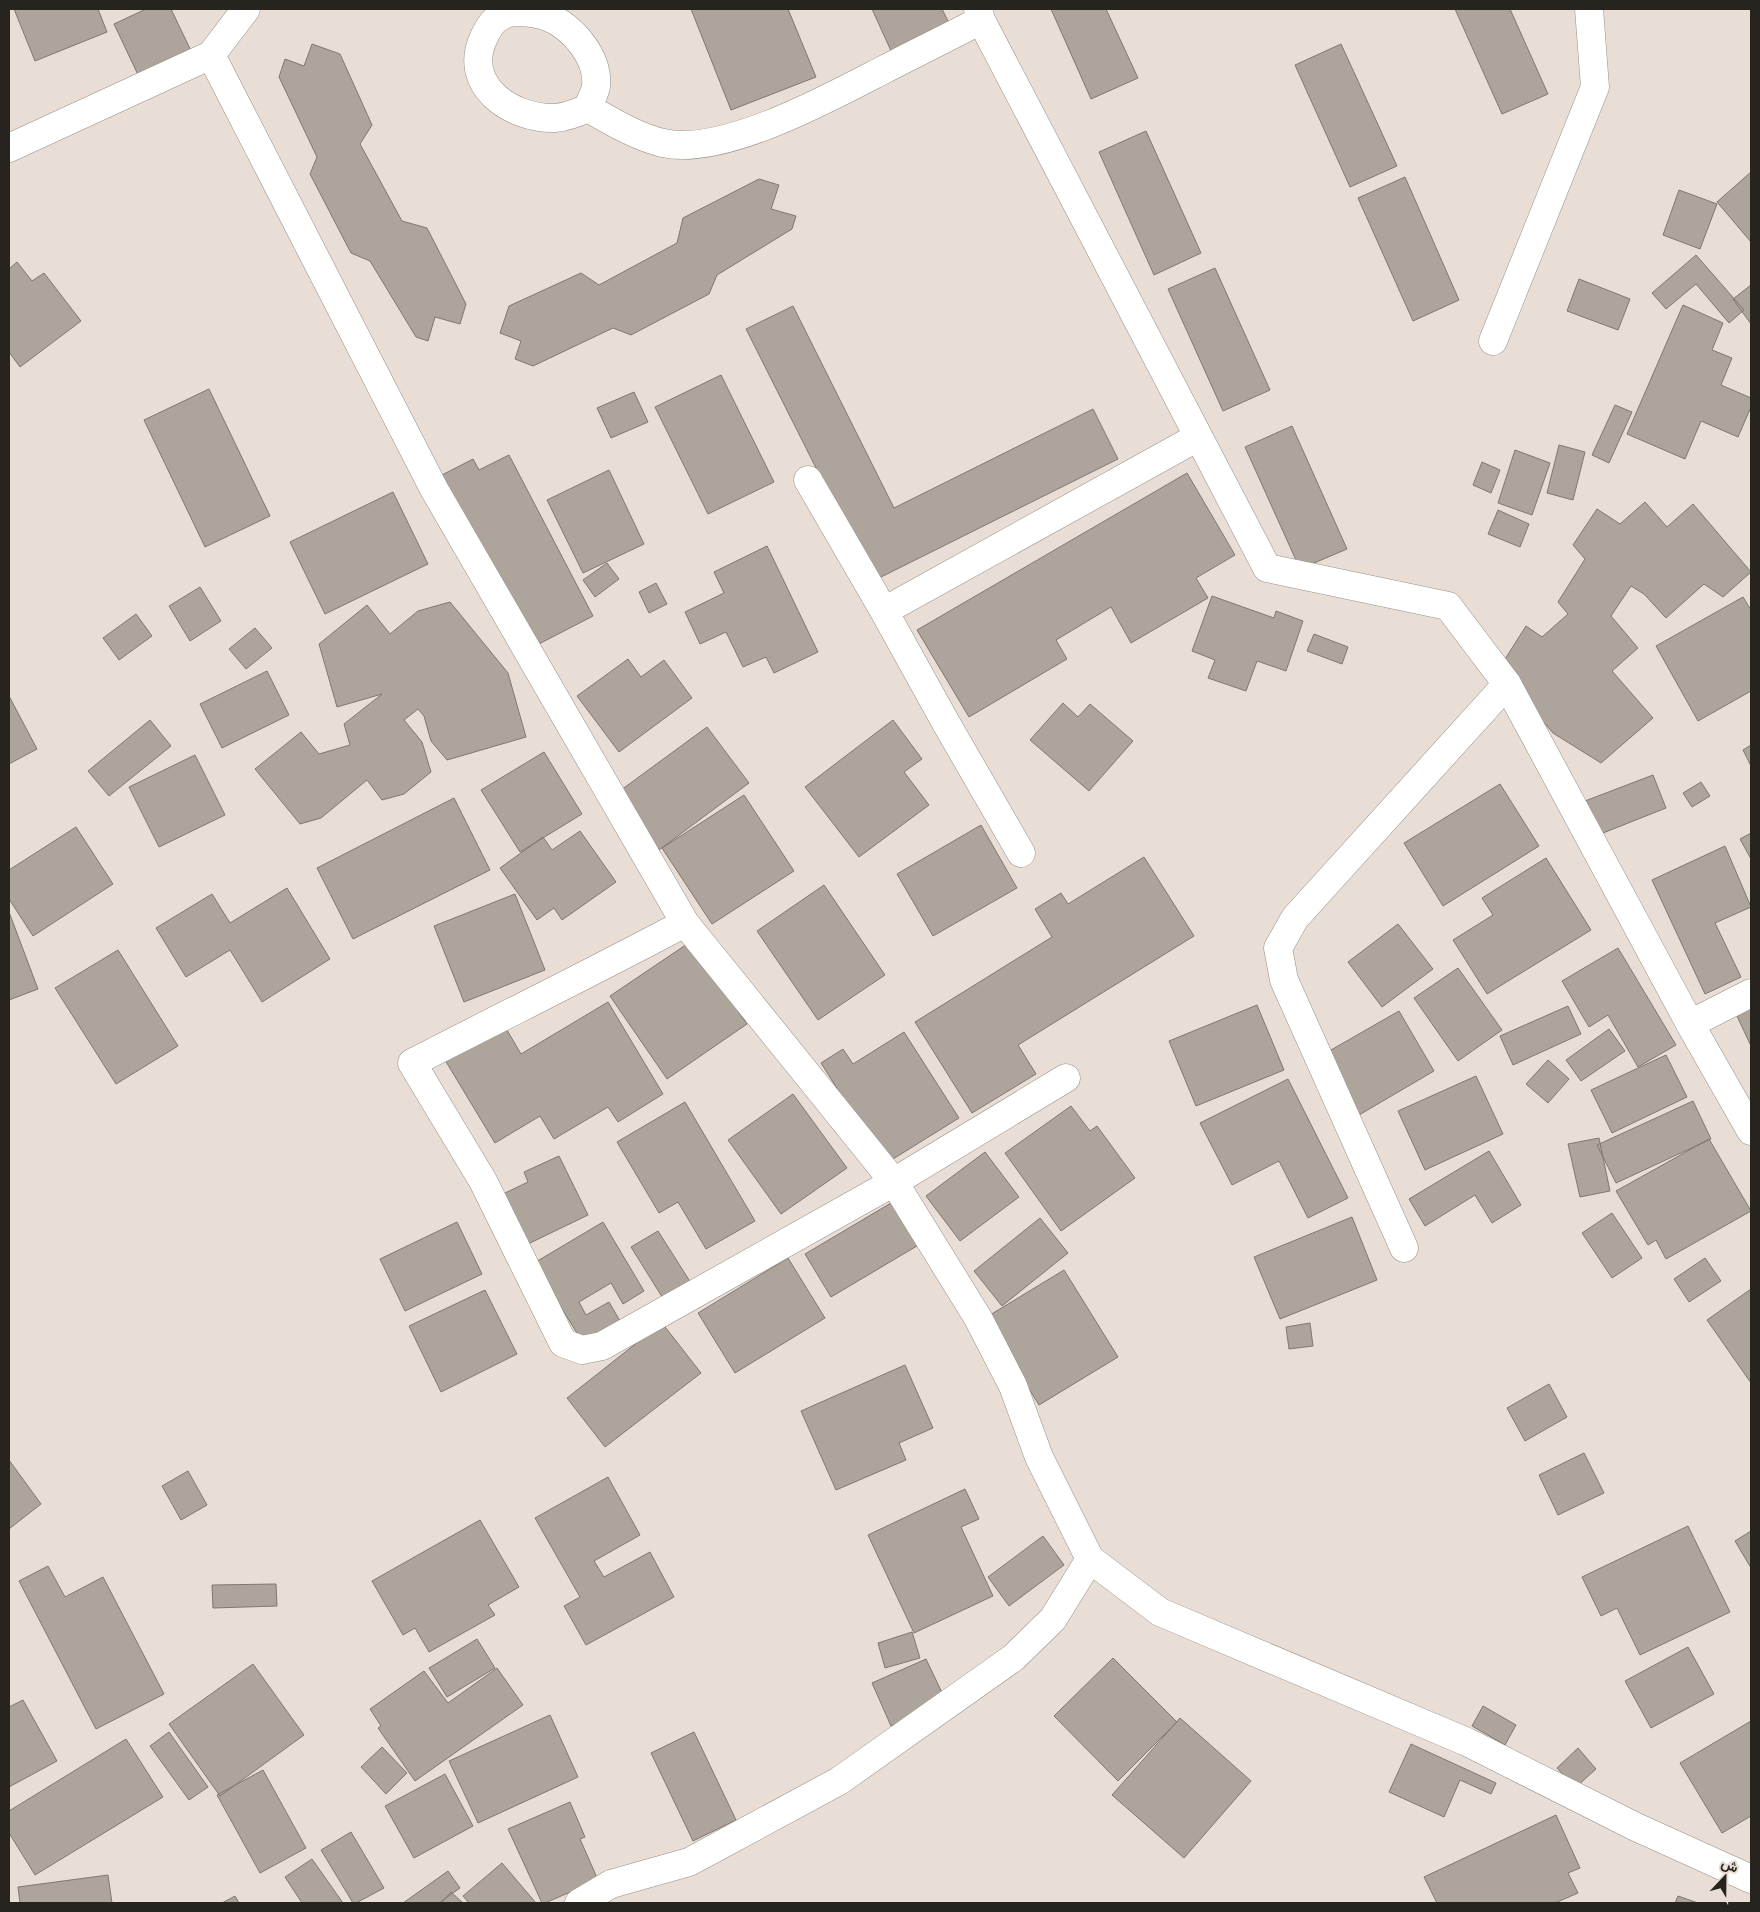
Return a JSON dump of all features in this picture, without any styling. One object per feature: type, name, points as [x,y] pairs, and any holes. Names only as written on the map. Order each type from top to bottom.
[{"type":"street","points":[[9,148],[211,55],[246,9]]},
{"type":"street","points":[[1493,340],[1595,87],[1589,9]]},
{"type":"street","points":[[533,12],[550,18],[568,29],[591,58],[596,73],[596,88],[588,108],[564,117],[533,117],[513,110],[498,100],[485,87],[479,65],[478,51],[490,25],[503,14],[533,12]]},
{"type":"street","points":[[588,108],[616,124],[664,143],[691,144],[719,140],[790,116],[853,86],[980,14],[1267,568],[1448,606],[1507,684],[1690,1024],[1751,1131]]},
{"type":"street","points":[[211,55],[434,489],[685,923],[894,1182],[978,1318],[1013,1386],[1039,1457],[1090,1559],[1160,1612],[1467,1742],[1636,1827],[1751,1879]]},
{"type":"street","points":[[884,611],[1198,436]]},
{"type":"street","points":[[808,480],[1021,853]]},
{"type":"street","points":[[1404,1248],[1284,980],[1278,948],[1295,918],[1507,684]]},
{"type":"street","points":[[685,923],[564,987],[526,1004],[412,1063],[483,1181],[563,1342],[582,1350],[602,1346],[894,1182],[1066,1078]]},
{"type":"street","points":[[1690,1024],[1751,993]]},
{"type":"street","points":[[579,1903],[611,1884],[689,1862],[839,1781],[1013,1658],[1053,1619],[1090,1559]]},
{"type":"building","points":[[14,9],[98,9],[107,32],[35,61]]},
{"type":"building","points":[[146,9],[171,9],[193,55],[140,79],[114,24]]},
{"type":"building","points":[[691,9],[788,9],[816,77],[731,110]]},
{"type":"building","points":[[872,9],[942,9],[950,25],[892,53]]},
{"type":"building","points":[[1051,9],[1106,9],[1138,78],[1091,99]]},
{"type":"building","points":[[1455,9],[1510,9],[1548,94],[1502,114]]},
{"type":"building","points":[[312,44],[340,54],[372,125],[360,144],[402,221],[427,228],[466,304],[460,324],[435,317],[428,341],[416,337],[370,261],[351,253],[310,174],[317,157],[279,77],[285,59],[304,66]]},
{"type":"building","points":[[1341,44],[1397,166],[1350,187],[1295,65]]},
{"type":"building","points":[[1146,131],[1201,253],[1154,275],[1099,152]]},
{"type":"building","points":[[1751,172],[1751,242],[1717,202]]},
{"type":"building","points":[[1405,177],[1459,300],[1413,321],[1358,198]]},
{"type":"building","points":[[759,179],[779,185],[771,209],[796,216],[792,229],[717,275],[709,294],[631,335],[613,328],[533,366],[515,359],[521,341],[500,333],[509,306],[581,273],[599,285],[677,243],[683,218]]},
{"type":"building","points":[[1679,190],[1717,204],[1700,249],[1663,235]]},
{"type":"building","points":[[1696,255],[1744,310],[1729,323],[1696,284],[1666,309],[1652,293]]},
{"type":"building","points":[[17,262],[32,281],[44,273],[81,321],[20,367],[9,352],[9,269]]},
{"type":"building","points":[[1215,268],[1270,390],[1223,411],[1168,289]]},
{"type":"building","points":[[1579,279],[1630,299],[1618,330],[1567,311]]},
{"type":"building","points":[[1751,285],[1751,324],[1733,299]]},
{"type":"building","points":[[1683,305],[1723,323],[1712,350],[1732,358],[1721,385],[1751,398],[1751,407],[1738,437],[1701,421],[1685,459],[1627,434]]},
{"type":"building","points":[[793,306],[894,508],[1093,409],[1118,459],[873,581],[746,329]]},
{"type":"building","points":[[721,375],[774,482],[708,514],[655,407]]},
{"type":"building","points":[[209,389],[270,516],[205,547],[144,420]]},
{"type":"building","points":[[634,392],[648,422],[611,438],[597,408]]},
{"type":"building","points":[[1615,405],[1632,412],[1609,463],[1592,455]]},
{"type":"building","points":[[1292,426],[1347,549],[1300,569],[1245,447]]},
{"type":"building","points":[[1559,445],[1585,452],[1573,500],[1547,493]]},
{"type":"building","points":[[1515,450],[1550,463],[1532,515],[1498,503]]},
{"type":"building","points":[[509,455],[593,616],[533,647],[442,475],[473,459],[479,470]]},
{"type":"building","points":[[1482,462],[1500,470],[1491,493],[1473,485]]},
{"type":"building","points":[[609,470],[644,544],[583,573],[547,500]]},
{"type":"building","points":[[1187,473],[1235,555],[1196,578],[1208,598],[1131,643],[1111,607],[1056,640],[1067,659],[969,717],[917,630]]},
{"type":"building","points":[[393,492],[428,564],[325,614],[290,542]]},
{"type":"building","points":[[1645,502],[1667,527],[1693,504],[1751,572],[1723,597],[1704,584],[1666,618],[1644,594],[1631,586],[1611,616],[1638,648],[1612,671],[1653,718],[1601,763],[1553,733],[1493,663],[1500,667],[1526,626],[1542,637],[1568,614],[1558,602],[1585,559],[1573,545],[1597,509],[1620,524]]},
{"type":"building","points":[[1498,510],[1529,524],[1520,547],[1488,534]]},
{"type":"building","points":[[767,546],[818,652],[774,673],[766,657],[743,667],[726,632],[700,644],[685,612],[724,593],[714,572]]},
{"type":"building","points":[[607,563],[619,579],[595,597],[583,580]]},
{"type":"building","points":[[656,583],[667,604],[649,613],[639,592]]},
{"type":"building","points":[[200,587],[221,621],[190,641],[169,606]]},
{"type":"building","points":[[1212,596],[1274,618],[1276,611],[1303,621],[1286,671],[1257,661],[1246,691],[1208,678],[1215,660],[1192,651]]},
{"type":"building","points":[[1743,597],[1751,610],[1751,691],[1698,721],[1656,646]]},
{"type":"building","points":[[450,602],[508,673],[526,737],[447,760],[431,741],[424,716],[418,709],[404,720],[422,742],[431,772],[404,794],[382,800],[367,780],[321,818],[300,824],[255,769],[301,732],[319,754],[350,745],[344,724],[382,694],[337,707],[319,644],[367,605],[390,634],[418,611]]},
{"type":"building","points":[[136,614],[152,636],[119,660],[103,638]]},
{"type":"building","points":[[255,628],[272,648],[246,669],[229,649]]},
{"type":"building","points":[[1314,634],[1348,647],[1342,664],[1307,651]]},
{"type":"building","points":[[628,659],[641,677],[664,660],[692,698],[619,752],[577,696]]},
{"type":"building","points":[[267,671],[289,715],[222,748],[200,704]]},
{"type":"building","points":[[9,696],[37,749],[9,764]]},
{"type":"building","points":[[1063,703],[1078,717],[1090,704],[1133,741],[1089,791],[1030,740]]},
{"type":"building","points":[[150,720],[171,746],[109,796],[88,771]]},
{"type":"building","points":[[893,720],[922,759],[904,772],[929,805],[859,857],[805,787]]},
{"type":"building","points":[[707,727],[749,783],[659,850],[617,793]]},
{"type":"building","points":[[1751,745],[1751,766],[1743,750]]},
{"type":"building","points":[[544,752],[582,814],[520,852],[481,790]]},
{"type":"building","points":[[195,755],[225,815],[159,847],[129,787]]},
{"type":"building","points":[[1653,775],[1666,808],[1598,835],[1585,801]]},
{"type":"building","points":[[1701,782],[1710,796],[1692,807],[1683,793]]},
{"type":"building","points":[[1500,784],[1539,846],[1443,906],[1404,843]]},
{"type":"building","points":[[744,795],[794,871],[712,924],[662,848]]},
{"type":"building","points":[[454,798],[490,870],[353,939],[317,868]]},
{"type":"building","points":[[981,825],[1017,888],[933,936],[897,874]]},
{"type":"building","points":[[76,827],[113,884],[33,936],[9,899],[9,870]]},
{"type":"building","points":[[580,831],[616,882],[562,920],[554,908],[537,920],[500,868],[543,837],[552,850]]},
{"type":"building","points":[[1751,833],[1751,859],[1740,839]]},
{"type":"building","points":[[1725,846],[1751,907],[1715,923],[1741,977],[1705,994],[1652,880]]},
{"type":"building","points":[[1144,857],[1194,936],[1018,1045],[1036,1074],[972,1113],[915,1022],[1052,937],[1035,909],[1061,893],[1068,904]]},
{"type":"building","points":[[1546,858],[1591,930],[1487,994],[1453,940],[1493,915],[1482,898]]},
{"type":"building","points":[[824,885],[885,975],[818,1020],[757,931]]},
{"type":"building","points":[[287,888],[330,959],[262,1002],[230,950],[186,977],[156,928],[212,894],[230,923]]},
{"type":"building","points":[[515,894],[545,970],[464,1002],[434,926]]},
{"type":"building","points":[[9,912],[38,989],[9,1000]]},
{"type":"building","points":[[1398,924],[1433,969],[1382,1007],[1348,962]]},
{"type":"building","points":[[690,942],[747,1024],[667,1079],[610,996]]},
{"type":"building","points":[[1618,948],[1676,1045],[1638,1067],[1608,1015],[1589,1027],[1562,981]]},
{"type":"building","points":[[118,950],[178,1046],[116,1084],[55,988]]},
{"type":"building","points":[[1458,968],[1502,1030],[1458,1061],[1414,998]]},
{"type":"building","points":[[608,1002],[663,1094],[618,1122],[608,1107],[554,1139],[540,1116],[495,1143],[445,1060],[504,1025],[521,1054]]},
{"type":"building","points":[[1257,1005],[1284,1070],[1196,1106],[1169,1041]]},
{"type":"building","points":[[1568,1006],[1581,1034],[1513,1065],[1500,1036]]},
{"type":"building","points":[[1751,1007],[1751,1046],[1736,1014]]},
{"type":"building","points":[[1399,1011],[1434,1071],[1359,1115],[1324,1054]]},
{"type":"building","points":[[1609,1029],[1625,1051],[1581,1081],[1566,1060]]},
{"type":"building","points":[[904,1032],[959,1118],[885,1164],[821,1063],[843,1049],[853,1064]]},
{"type":"building","points":[[1666,1055],[1687,1097],[1612,1133],[1591,1090]]},
{"type":"building","points":[[1548,1060],[1569,1079],[1548,1103],[1526,1084]]},
{"type":"building","points":[[1476,1076],[1503,1134],[1425,1170],[1398,1111]]},
{"type":"building","points":[[1288,1079],[1348,1198],[1308,1218],[1279,1161],[1232,1185],[1200,1123]]},
{"type":"building","points":[[793,1094],[847,1168],[781,1214],[728,1140]]},
{"type":"building","points":[[1693,1101],[1711,1139],[1616,1183],[1597,1145]]},
{"type":"building","points":[[685,1102],[755,1221],[706,1249],[678,1202],[659,1213],[617,1142]]},
{"type":"building","points":[[1071,1106],[1090,1131],[1097,1126],[1135,1178],[1061,1231],[1005,1153]]},
{"type":"building","points":[[1599,1138],[1610,1191],[1580,1197],[1568,1144]]},
{"type":"building","points":[[1709,1139],[1751,1211],[1666,1259],[1656,1240],[1648,1245],[1616,1191]]},
{"type":"building","points":[[1489,1151],[1521,1205],[1492,1223],[1475,1195],[1425,1226],[1409,1199]]},
{"type":"building","points":[[985,1152],[1019,1197],[960,1241],[926,1196]]},
{"type":"building","points":[[559,1156],[588,1215],[528,1244],[503,1194],[528,1182],[524,1172]]},
{"type":"building","points":[[896,1200],[922,1243],[831,1297],[805,1254]]},
{"type":"building","points":[[1612,1213],[1642,1258],[1612,1278],[1582,1233]]},
{"type":"building","points":[[1352,1217],[1377,1280],[1280,1319],[1254,1257]]},
{"type":"building","points":[[1040,1218],[1068,1253],[1002,1306],[974,1271]]},
{"type":"building","points":[[457,1222],[482,1274],[405,1311],[380,1259]]},
{"type":"building","points":[[603,1222],[644,1291],[623,1304],[611,1283],[579,1302],[586,1315],[609,1302],[620,1321],[583,1343],[534,1263]]},
{"type":"building","points":[[658,1231],[691,1283],[664,1300],[631,1247]]},
{"type":"building","points":[[788,1258],[825,1318],[735,1373],[698,1313]]},
{"type":"building","points":[[1705,1258],[1721,1281],[1689,1302],[1674,1279]]},
{"type":"building","points":[[1064,1270],[1118,1357],[1039,1405],[985,1318]]},
{"type":"building","points":[[1751,1289],[1751,1383],[1707,1320]]},
{"type":"building","points":[[485,1290],[517,1354],[441,1392],[409,1326]]},
{"type":"building","points":[[662,1323],[701,1373],[605,1447],[567,1398]]},
{"type":"building","points":[[1310,1323],[1313,1346],[1289,1349],[1286,1327]]},
{"type":"building","points":[[905,1365],[933,1428],[899,1443],[906,1460],[836,1490],[801,1411]]},
{"type":"building","points":[[1549,1384],[1567,1417],[1525,1441],[1507,1408]]},
{"type":"building","points":[[1584,1453],[1604,1493],[1558,1515],[1539,1475]]},
{"type":"building","points":[[9,1460],[41,1504],[9,1529]]},
{"type":"building","points":[[188,1471],[207,1505],[181,1520],[162,1486]]},
{"type":"building","points":[[608,1477],[640,1535],[594,1561],[604,1577],[650,1552],[674,1597],[586,1645],[564,1606],[580,1597],[535,1518]]},
{"type":"building","points":[[965,1489],[979,1519],[961,1527],[993,1596],[914,1633],[868,1535]]},
{"type":"building","points":[[480,1520],[519,1587],[488,1605],[495,1615],[429,1652],[415,1628],[403,1635],[372,1581]]},
{"type":"building","points":[[1688,1526],[1730,1612],[1640,1655],[1617,1608],[1601,1616],[1582,1577]]},
{"type":"building","points":[[1751,1531],[1751,1568],[1735,1541]]},
{"type":"building","points":[[1043,1536],[1064,1565],[1009,1606],[988,1577]]},
{"type":"building","points":[[48,1566],[65,1597],[103,1577],[164,1694],[96,1729],[19,1581]]},
{"type":"building","points":[[276,1584],[277,1606],[213,1608],[212,1585]]},
{"type":"building","points":[[912,1632],[920,1658],[885,1668],[878,1643]]},
{"type":"building","points":[[477,1639],[495,1668],[447,1697],[429,1668]]},
{"type":"building","points":[[1688,1647],[1714,1694],[1651,1728],[1625,1681]]},
{"type":"building","points":[[1113,1658],[1177,1722],[1118,1781],[1054,1716]]},
{"type":"building","points":[[926,1659],[946,1701],[891,1726],[872,1683]]},
{"type":"building","points":[[253,1664],[304,1735],[220,1796],[169,1724]]},
{"type":"building","points":[[497,1668],[523,1705],[415,1781],[378,1728],[381,1726],[370,1709],[424,1671],[448,1703]]},
{"type":"building","points":[[23,1700],[57,1761],[9,1787],[9,1707]]},
{"type":"building","points":[[1483,1706],[1516,1725],[1505,1745],[1472,1726]]},
{"type":"building","points":[[550,1715],[578,1777],[478,1823],[449,1761]]},
{"type":"building","points":[[1180,1718],[1251,1781],[1184,1858],[1112,1795]]},
{"type":"building","points":[[1751,1721],[1751,1816],[1722,1833],[1680,1763]]},
{"type":"building","points":[[169,1732],[208,1787],[189,1800],[150,1746]]},
{"type":"building","points":[[694,1732],[736,1820],[693,1841],[651,1753]]},
{"type":"building","points":[[126,1739],[163,1797],[35,1875],[9,1833],[9,1811]]},
{"type":"building","points":[[1411,1744],[1496,1783],[1491,1794],[1460,1780],[1444,1817],[1389,1792]]},
{"type":"building","points":[[382,1747],[407,1773],[386,1794],[361,1767]]},
{"type":"building","points":[[1578,1748],[1596,1769],[1575,1788],[1557,1768]]},
{"type":"building","points":[[263,1770],[306,1848],[260,1873],[217,1795]]},
{"type":"building","points":[[445,1774],[473,1826],[414,1858],[385,1806]]},
{"type":"building","points":[[570,1802],[585,1837],[580,1839],[598,1880],[542,1903],[508,1829]]},
{"type":"building","points":[[1556,1815],[1580,1868],[1568,1873],[1578,1893],[1555,1903],[1437,1903],[1424,1877]]},
{"type":"building","points":[[351,1832],[384,1888],[356,1903],[353,1903],[321,1850]]},
{"type":"building","points":[[312,1859],[343,1903],[302,1903],[285,1877]]},
{"type":"building","points":[[502,1863],[536,1903],[469,1903],[463,1896]]},
{"type":"building","points":[[448,1871],[460,1888],[439,1903],[403,1903]]},
{"type":"building","points":[[108,1875],[112,1903],[20,1903],[18,1887]]},
{"type":"building","points":[[451,1892],[463,1903],[441,1903]]},
{"type":"building","points":[[235,1896],[239,1903],[222,1903]]},
{"type":"building","points":[[1678,1896],[1698,1903],[1675,1903]]}]
